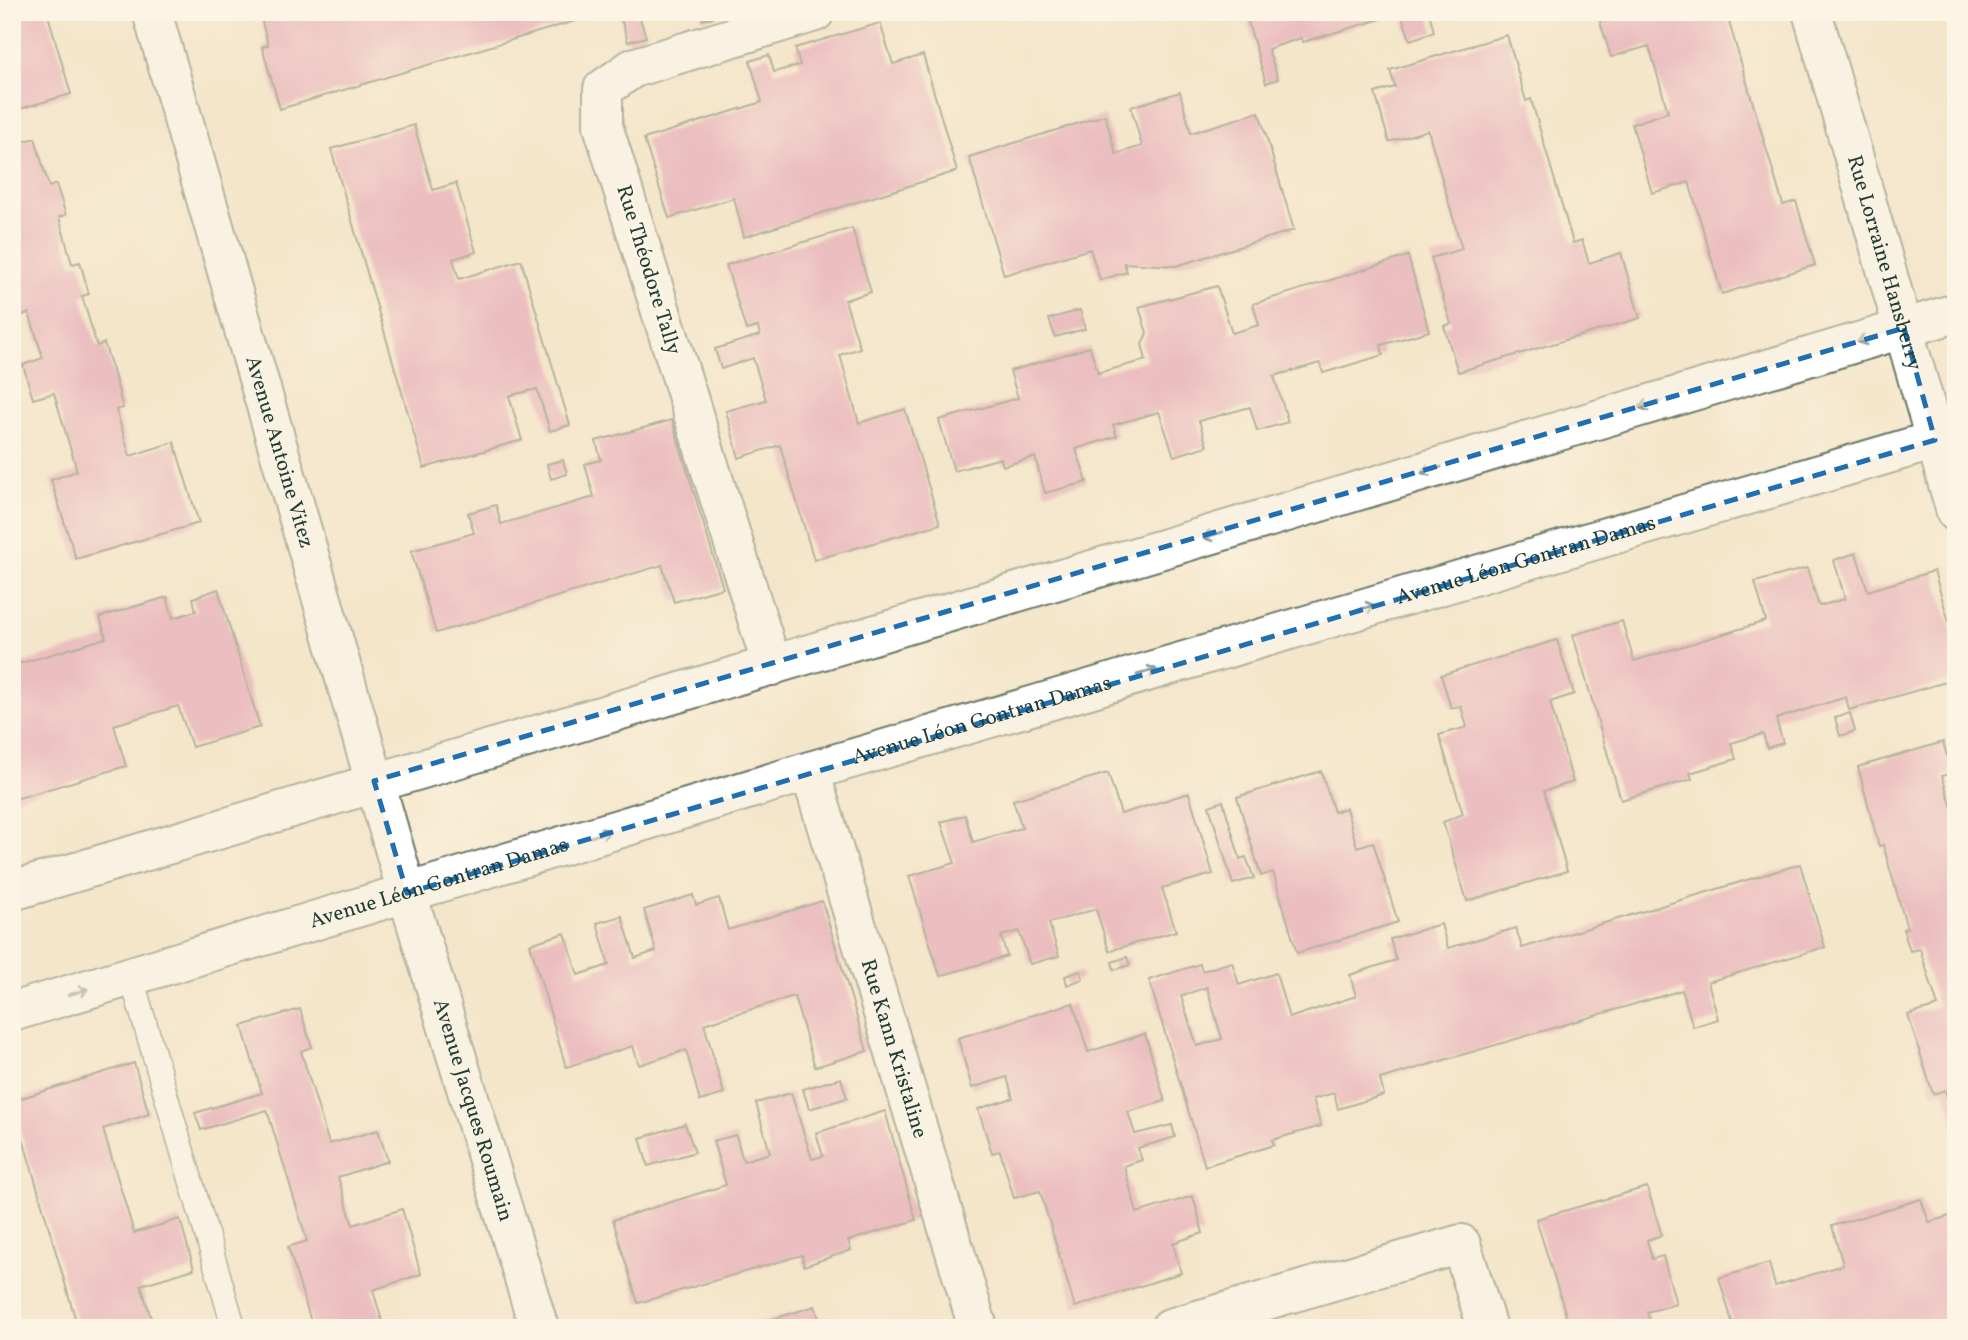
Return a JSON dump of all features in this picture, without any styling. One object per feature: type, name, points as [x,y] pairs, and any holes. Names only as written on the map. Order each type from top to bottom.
[{"type":"street","name":"Avenue Antoine Vitez","points":[[152,12],[407,893]]},
{"type":"street","name":"Rue Théodore Tally","points":[[772,666],[603,126],[603,89],[633,68],[815,12]]},
{"type":"street","name":"Rue Lorraine Hansberry","points":[[1812,12],[1904,328],[1945,437],[1956,512]]},
{"type":"street","points":[[12,891],[374,780],[772,666],[1956,313]]},
{"type":"street","name":"Avenue Léon Gontran Damas","points":[[12,1012],[810,771],[1945,437]]},
{"type":"street","name":"Rue Kann Kristaline","points":[[810,771],[967,1300],[978,1328]]},
{"type":"street","name":"Avenue Jacques Roumain","points":[[407,893],[539,1328]]},
{"type":"street","points":[[1170,1328],[1461,1244],[1487,1328]]},
{"type":"lane","points":[[131,976],[234,1328]]},
{"type":"highlighted area","points":[[1904,328],[1935,440],[407,893],[374,781]]},
{"type":"building","points":[[12,12],[47,12],[71,94],[12,111]]},
{"type":"building","points":[[280,12],[602,13],[280,109],[262,47],[268,45],[261,18]]},
{"type":"building","points":[[619,12],[638,12],[646,37],[628,42]]},
{"type":"building","points":[[701,12],[727,12],[727,13],[703,20]]},
{"type":"building","points":[[1245,12],[1429,12],[1434,32],[1410,40],[1401,13],[1303,42],[1301,38],[1268,49],[1278,79],[1266,83]]},
{"type":"building","points":[[1597,12],[1726,12],[1783,205],[1796,201],[1815,265],[1722,294],[1689,182],[1652,193],[1632,124],[1668,112],[1649,46],[1611,57]]},
{"type":"building","points":[[880,23],[893,64],[923,55],[957,171],[744,237],[734,198],[669,218],[644,139],[762,102],[750,61],[769,55],[774,72],[800,65],[795,48]]},
{"type":"building","points":[[1507,35],[1526,101],[1531,99],[1573,243],[1582,240],[1589,263],[1621,253],[1640,318],[1458,372],[1444,326],[1451,324],[1431,258],[1462,249],[1428,130],[1389,142],[1375,93],[1395,87],[1390,70]]},
{"type":"building","points":[[1180,92],[1191,133],[1259,112],[1294,230],[1176,266],[1124,263],[1127,272],[1100,280],[1090,249],[1004,275],[969,157],[1105,115],[1116,154],[1142,146],[1131,107]]},
{"type":"building","points":[[414,125],[433,190],[456,183],[476,252],[453,259],[459,279],[521,260],[570,425],[550,431],[537,389],[509,396],[522,440],[424,468],[331,149]]},
{"type":"building","points":[[35,138],[49,187],[56,184],[66,215],[59,217],[72,264],[80,262],[89,294],[82,296],[97,346],[104,343],[114,374],[123,408],[116,410],[130,456],[174,442],[199,523],[76,559],[51,480],[77,471],[54,393],[33,399],[23,365],[43,358],[29,313],[12,318],[12,145]]},
{"type":"building","points":[[852,228],[871,292],[845,300],[860,348],[840,355],[859,423],[905,409],[940,524],[814,560],[780,445],[739,458],[726,411],[766,400],[753,358],[721,369],[715,349],[760,335],[758,327],[746,330],[726,265]]},
{"type":"building","points":[[1408,256],[1429,331],[1381,345],[1383,355],[1323,373],[1320,363],[1274,376],[1288,422],[1257,431],[1250,407],[1199,421],[1207,446],[1174,456],[1159,412],[1113,425],[1117,436],[1076,449],[1087,482],[1045,493],[1035,457],[1003,466],[1001,458],[954,471],[939,420],[1018,398],[1010,371],[1090,347],[1098,373],[1146,360],[1142,344],[1147,333],[1139,307],[1217,286],[1232,333],[1259,325],[1253,304]]},
{"type":"building","points":[[1080,310],[1085,329],[1055,337],[1049,319]]},
{"type":"building","points":[[672,420],[723,588],[674,602],[662,565],[436,633],[411,551],[474,533],[468,513],[496,505],[501,524],[594,497],[585,464],[601,460],[596,441]]},
{"type":"building","points":[[563,460],[567,474],[551,479],[547,464]]},
{"type":"building","points":[[1856,553],[1868,591],[1934,571],[1956,646],[1956,679],[1849,710],[1846,697],[1776,719],[1783,743],[1767,748],[1763,734],[1731,743],[1736,759],[1690,773],[1692,779],[1621,800],[1573,635],[1622,621],[1634,661],[1766,621],[1755,582],[1807,568],[1819,606],[1845,599],[1834,560]]},
{"type":"building","points":[[218,589],[260,727],[192,747],[178,706],[114,725],[126,766],[12,800],[12,666],[106,638],[100,617],[167,597],[173,618],[196,611],[193,598]]},
{"type":"building","points":[[1557,640],[1574,694],[1550,702],[1573,782],[1544,791],[1567,871],[1467,901],[1443,822],[1463,814],[1439,735],[1467,727],[1461,706],[1451,708],[1441,675]]},
{"type":"building","points":[[1850,713],[1855,731],[1840,736],[1835,718]]},
{"type":"building","points":[[1943,742],[1952,773],[1942,776],[1956,821],[1955,1124],[1945,1090],[1933,1094],[1908,1015],[1938,1006],[1920,949],[1910,951],[1903,929],[1907,928],[1883,845],[1879,846],[1858,767]]},
{"type":"building","points":[[1321,771],[1334,812],[1346,808],[1357,847],[1373,842],[1398,922],[1297,953],[1273,872],[1261,876],[1237,797]]},
{"type":"building","points":[[1108,773],[1121,814],[1189,793],[1213,874],[1162,888],[1176,931],[1109,951],[1096,909],[1049,923],[1059,956],[1030,964],[1019,931],[1001,936],[1007,956],[940,976],[909,876],[955,863],[941,822],[965,815],[973,842],[1022,828],[1013,800]]},
{"type":"building","points":[[1223,801],[1240,859],[1246,857],[1254,878],[1233,884],[1209,806]]},
{"type":"building","points":[[1800,864],[1825,947],[1708,982],[1718,1019],[1693,1027],[1682,990],[1380,1079],[1384,1095],[1338,1109],[1334,1093],[1313,1099],[1321,1126],[1272,1140],[1274,1145],[1205,1166],[1149,980],[1200,964],[1202,971],[1232,962],[1239,985],[1276,973],[1289,1018],[1356,996],[1350,975],[1396,960],[1390,939],[1441,924],[1448,948],[1516,928],[1522,948]],"holes":[[[1207,987],[1222,1039],[1197,1046],[1181,996]]]},
{"type":"building","points":[[693,895],[696,905],[719,898],[728,930],[822,901],[867,1051],[815,1067],[794,996],[704,1024],[724,1094],[700,1101],[686,1050],[639,1065],[633,1046],[566,1067],[530,944],[565,933],[578,975],[609,965],[597,923],[622,916],[635,958],[656,951],[644,910]]},
{"type":"building","points":[[1127,957],[1130,965],[1114,970],[1112,962]]},
{"type":"building","points":[[1081,971],[1083,979],[1067,985],[1065,976]]},
{"type":"building","points":[[1073,1003],[1088,1052],[1145,1034],[1165,1101],[1128,1112],[1135,1134],[1172,1125],[1175,1137],[1138,1148],[1142,1160],[1124,1166],[1137,1213],[1193,1196],[1203,1233],[1173,1243],[1181,1273],[1075,1307],[1040,1191],[1014,1198],[1000,1151],[992,1153],[978,1109],[1013,1098],[1007,1077],[972,1088],[958,1038]]},
{"type":"building","points":[[300,1009],[312,1047],[301,1051],[329,1144],[378,1130],[388,1161],[338,1177],[353,1225],[402,1209],[421,1274],[373,1290],[384,1328],[332,1328],[331,1324],[313,1328],[288,1247],[307,1241],[267,1110],[201,1130],[195,1113],[262,1093],[242,1026]]},
{"type":"building","points":[[134,1063],[149,1114],[103,1129],[134,1233],[180,1219],[194,1269],[141,1285],[154,1328],[78,1328],[12,1101]]},
{"type":"building","points":[[841,1078],[847,1098],[809,1109],[803,1089]]},
{"type":"building","points":[[791,1093],[812,1159],[823,1156],[816,1133],[885,1111],[916,1220],[848,1241],[851,1250],[804,1266],[802,1255],[638,1303],[613,1220],[726,1185],[713,1141],[736,1135],[743,1161],[770,1153],[756,1103]]},
{"type":"building","points":[[685,1124],[695,1152],[648,1166],[640,1138]]},
{"type":"building","points":[[1647,1187],[1662,1235],[1647,1240],[1652,1259],[1663,1256],[1676,1304],[1647,1312],[1652,1328],[1570,1328],[1536,1219]]},
{"type":"building","points":[[1921,1199],[1929,1222],[1956,1214],[1956,1328],[1943,1328],[1942,1324],[1936,1328],[1734,1328],[1719,1278],[1769,1263],[1775,1286],[1843,1265],[1832,1226]]},
{"type":"building","points":[[815,1306],[822,1328],[748,1328],[748,1327]]}]
